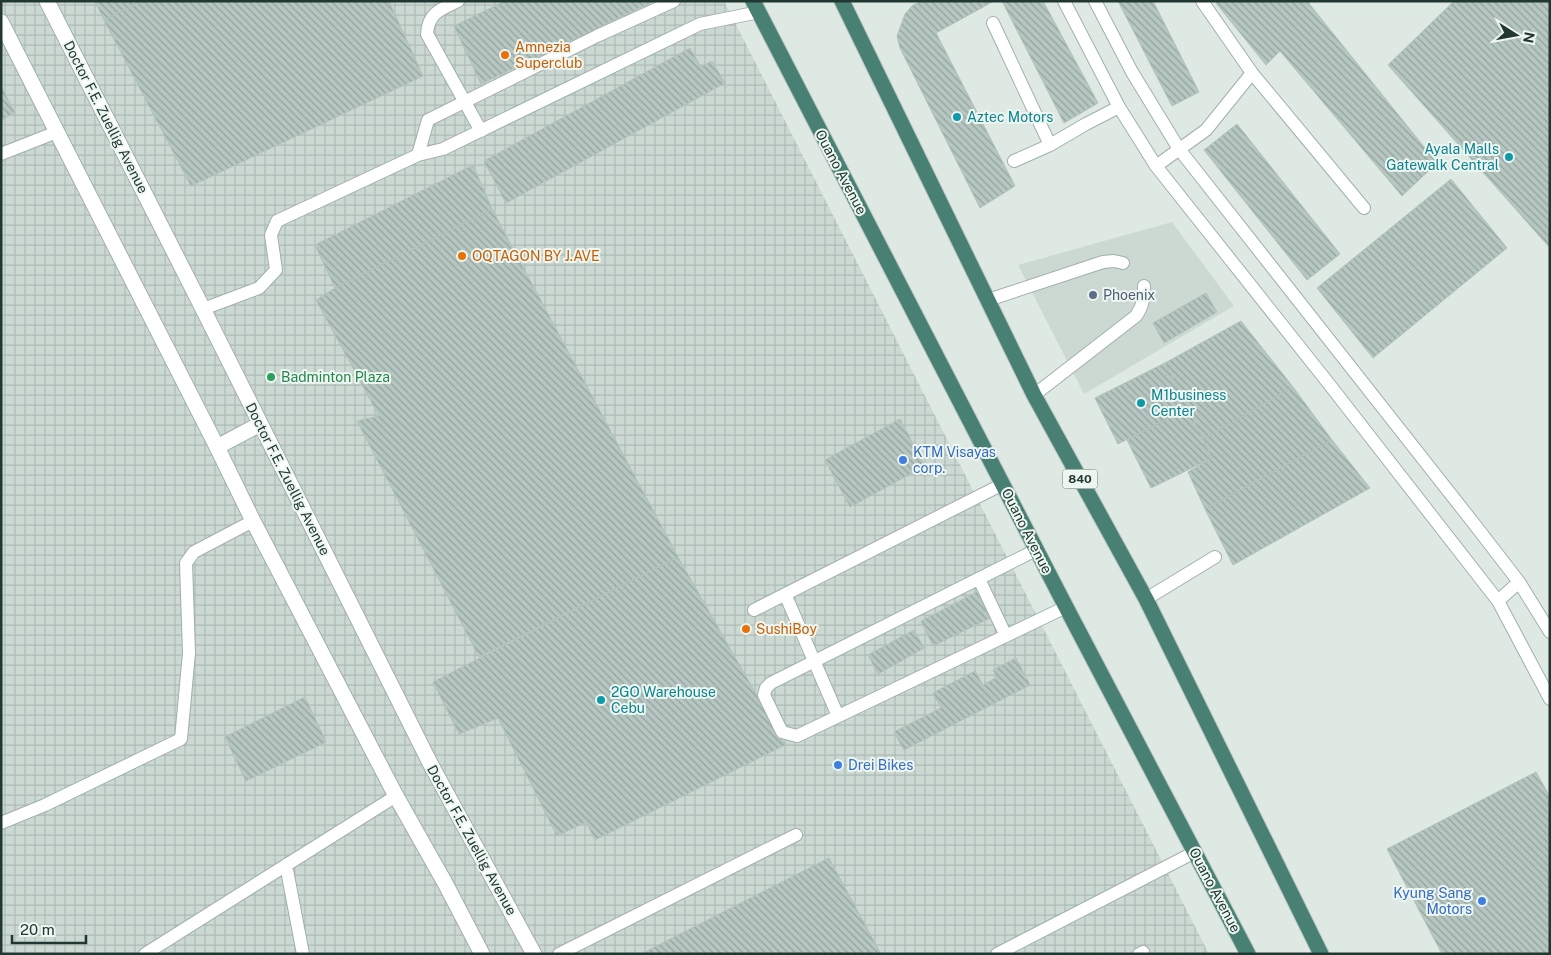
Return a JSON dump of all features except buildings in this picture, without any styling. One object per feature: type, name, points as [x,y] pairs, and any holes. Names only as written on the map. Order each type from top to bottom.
[{"type":"highway","name":"840","points":[[842,1],[1034,395],[1146,599],[1321,954]]},
{"type":"highway","name":"Ouano Avenue","points":[[756,7],[1066,608],[1248,954]]},
{"type":"street","name":"Doctor F.E. Zuellig Avenue","points":[[47,1],[431,765],[534,954]]},
{"type":"street","points":[[1,22],[253,521],[396,796],[482,954]]},
{"type":"street","points":[[217,447],[260,424]]},
{"type":"lane","points":[[418,155],[428,120],[597,36],[674,1]]},
{"type":"lane","points":[[1064,1],[1119,107],[1156,166],[1498,601],[1550,699]]},
{"type":"lane","points":[[1096,1],[1132,72],[1180,149],[1288,284],[1519,582],[1550,632]]},
{"type":"lane","points":[[1202,1],[1252,73],[1364,208]]},
{"type":"lane","points":[[454,2],[438,11],[431,18],[427,34],[481,131]]},
{"type":"lane","points":[[203,309],[259,288],[276,270],[271,235],[277,221],[418,155],[444,149],[700,24],[756,7]]},
{"type":"lane","points":[[993,23],[1050,145]]},
{"type":"lane","points":[[1156,166],[1206,130],[1252,73]]},
{"type":"lane","points":[[1014,161],[1050,145],[1119,107]]},
{"type":"lane","points":[[1,154],[57,132]]},
{"type":"lane","points":[[988,300],[1103,262],[1114,261],[1123,263]]},
{"type":"lane","points":[[1034,395],[1136,316],[1142,307],[1144,286]]},
{"type":"lane","points":[[754,610],[1002,484]]},
{"type":"lane","points":[[1,823],[45,805],[181,739],[189,653],[186,563],[194,552],[253,521]]},
{"type":"lane","points":[[1036,550],[771,683],[766,688],[764,695],[782,732],[797,736],[1066,608]]},
{"type":"lane","points":[[1146,599],[1215,557]]},
{"type":"lane","points":[[978,579],[1006,636]]},
{"type":"lane","points":[[1498,601],[1519,582]]},
{"type":"lane","points":[[785,594],[838,716]]},
{"type":"lane","points":[[145,954],[396,796]]},
{"type":"lane","points":[[559,954],[796,835]]},
{"type":"lane","points":[[998,954],[1194,852]]},
{"type":"lane","points":[[286,865],[304,954]]},
{"type":"shaded area","points":[[1,1],[724,1],[1208,952],[1204,954],[1,954]]},
{"type":"shaded area","points":[[1172,222],[1234,306],[1084,394],[1018,265]]},
{"type":"place","name":"Amnezia Superclub","points":[[505,55]]},
{"type":"place","name":"Aztec Motors","points":[[957,117]]},
{"type":"place","name":"Ayala Malls Gatewalk Central","points":[[1509,157]]},
{"type":"place","name":"OQTAGON BY J.AVE","points":[[462,256]]},
{"type":"place","name":"Phoenix","points":[[1093,295]]},
{"type":"place","name":"Badminton Plaza","points":[[271,377]]},
{"type":"place","name":"M1business Center","points":[[1141,403]]},
{"type":"place","name":"KTM Visayas corp.","points":[[903,460]]},
{"type":"place","name":"SushiBoy","points":[[746,629]]},
{"type":"place","name":"2GO Warehouse Cebu","points":[[601,700]]},
{"type":"place","name":"Drei Bikes","points":[[838,765]]},
{"type":"place","name":"Kyung Sang Motors","points":[[1482,901]]}]
